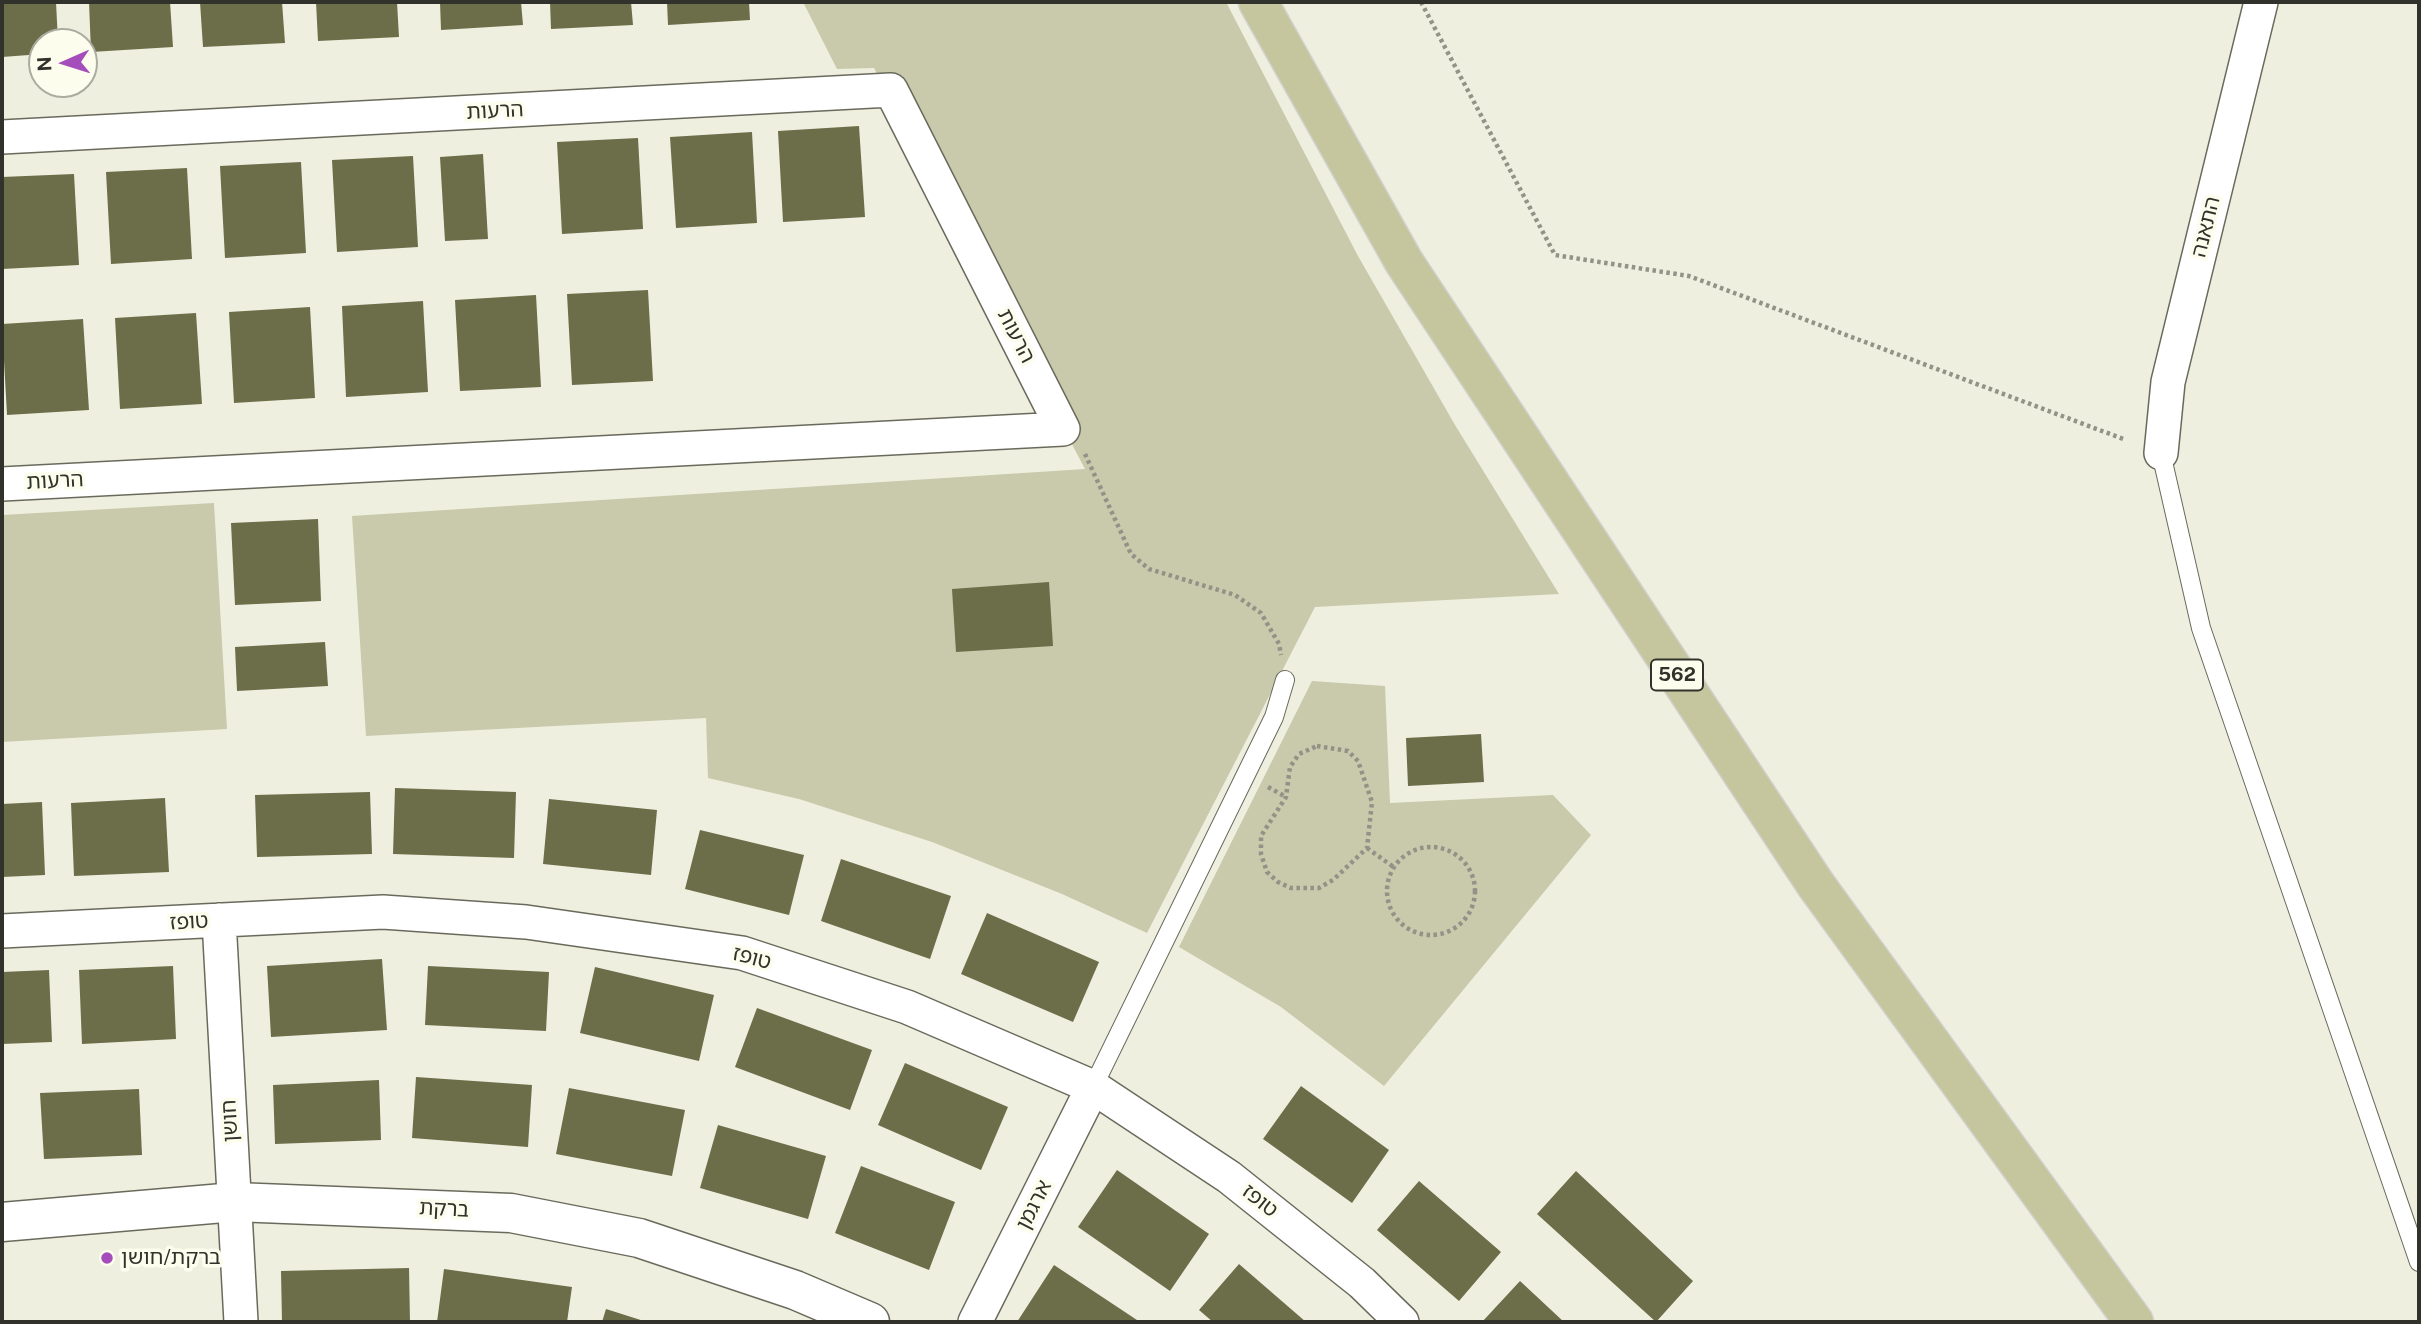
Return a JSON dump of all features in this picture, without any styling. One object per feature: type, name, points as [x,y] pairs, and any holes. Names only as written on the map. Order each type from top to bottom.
[{"type":"main road","name":"562","points":[[1258,2],[1404,262],[1816,885],[2134,1322]]},
{"type":"street","name":"התאנה","points":[[2161,453],[2168,383],[2261,2]]},
{"type":"street","name":"הרעות","points":[[2,137],[891,90],[1063,429],[2,484]]},
{"type":"street","name":"טופז","points":[[2,931],[383,912],[526,922],[742,953],[907,1007],[1093,1087],[1230,1177],[1362,1283],[1402,1322]]},
{"type":"street","name":"חושן","points":[[219,920],[241,1322]]},
{"type":"street","name":"ארגמן","points":[[975,1322],[1093,1087]]},
{"type":"street","name":"ברקת","points":[[2,1222],[235,1202],[511,1213],[639,1238],[794,1290],[870,1322]]},
{"type":"lane","points":[[2161,453],[2201,628],[2419,1262]]},
{"type":"lane","points":[[1093,1087],[1274,717],[1285,680]]},
{"type":"path","points":[[1421,2],[1555,255],[1689,276],[2161,453]]},
{"type":"path","points":[[1063,429],[1090,460],[1130,554],[1149,569],[1235,595],[1261,613],[1279,644],[1285,680]]},
{"type":"path","points":[[1317,746],[1332,747],[1348,751],[1358,761],[1372,802],[1367,848],[1341,874],[1319,888],[1291,888],[1278,882],[1267,872],[1261,854],[1261,836],[1286,797],[1290,767],[1299,754],[1317,746]]},
{"type":"path","points":[[1367,848],[1395,867]]},
{"type":"path","points":[[1422,849],[1442,849],[1460,859],[1471,875],[1475,889],[1473,903],[1464,921],[1447,932],[1433,935],[1419,934],[1402,924],[1393,913],[1388,893],[1395,867],[1409,853],[1422,849]]},
{"type":"green space","points":[[803,2],[1226,2],[1358,256],[1455,425],[1559,594],[1315,607],[1147,933],[1062,894],[932,842],[799,799],[708,778],[706,718],[366,736],[352,516],[1085,469],[874,68],[837,69]]},
{"type":"green space","points":[[214,503],[227,729],[2,742],[2,515]]},
{"type":"green space","points":[[1312,681],[1385,686],[1390,803],[1553,795],[1591,835],[1384,1086],[1281,1007],[1179,947]]},
{"type":"building","points":[[2,2],[56,2],[57,28],[28,28],[28,55],[2,57]]},
{"type":"building","points":[[89,2],[170,2],[173,47],[98,52],[98,28],[90,28]]},
{"type":"building","points":[[200,2],[282,2],[285,43],[203,47]]},
{"type":"building","points":[[316,2],[397,2],[399,37],[318,41]]},
{"type":"building","points":[[440,2],[521,2],[523,25],[441,30]]},
{"type":"building","points":[[550,2],[631,2],[633,25],[551,29]]},
{"type":"building","points":[[667,2],[749,2],[750,20],[668,25]]},
{"type":"building","points":[[859,126],[865,217],[783,222],[778,131]]},
{"type":"building","points":[[752,132],[757,223],[676,228],[670,137]]},
{"type":"building","points":[[638,138],[643,229],[562,234],[557,142]]},
{"type":"building","points":[[483,154],[488,239],[445,241],[440,157]]},
{"type":"building","points":[[413,156],[418,247],[337,252],[332,160]]},
{"type":"building","points":[[301,162],[306,253],[225,258],[220,166]]},
{"type":"building","points":[[187,168],[192,259],[111,264],[106,172]]},
{"type":"building","points":[[74,174],[79,265],[2,269],[2,177]]},
{"type":"building","points":[[648,290],[653,381],[572,385],[567,294]]},
{"type":"building","points":[[536,295],[541,387],[460,391],[455,300]]},
{"type":"building","points":[[423,301],[428,392],[346,397],[342,306]]},
{"type":"building","points":[[310,307],[315,398],[234,403],[229,312]]},
{"type":"building","points":[[196,313],[202,404],[120,409],[115,318]]},
{"type":"building","points":[[83,319],[89,410],[7,415],[2,324]]},
{"type":"building","points":[[318,519],[321,601],[235,605],[231,523]]},
{"type":"building","points":[[1049,582],[1053,646],[956,652],[952,589]]},
{"type":"building","points":[[325,642],[328,686],[237,691],[235,647]]},
{"type":"building","points":[[1481,734],[1484,782],[1408,786],[1406,738]]},
{"type":"building","points":[[395,788],[516,792],[514,858],[393,854]]},
{"type":"building","points":[[370,792],[372,854],[257,857],[255,795]]},
{"type":"building","points":[[165,798],[169,872],[74,876],[71,803]]},
{"type":"building","points":[[549,799],[657,810],[651,875],[543,864]]},
{"type":"building","points":[[42,802],[45,875],[2,877],[2,804]]},
{"type":"building","points":[[700,830],[804,855],[789,915],[685,889]]},
{"type":"building","points":[[841,859],[951,896],[930,959],[821,921]]},
{"type":"building","points":[[987,913],[1099,962],[1073,1022],[961,974]]},
{"type":"building","points":[[382,959],[387,1030],[271,1037],[267,966]]},
{"type":"building","points":[[173,966],[176,1039],[82,1044],[79,970]]},
{"type":"building","points":[[428,966],[549,972],[546,1031],[425,1025]]},
{"type":"building","points":[[595,967],[714,995],[699,1061],[580,1033]]},
{"type":"building","points":[[49,970],[52,1042],[2,1044],[2,972]]},
{"type":"building","points":[[757,1008],[872,1050],[850,1110],[735,1067]]},
{"type":"building","points":[[905,1063],[1008,1107],[981,1170],[878,1125]]},
{"type":"building","points":[[416,1077],[532,1085],[528,1147],[412,1138]]},
{"type":"building","points":[[379,1080],[381,1140],[275,1144],[273,1085]]},
{"type":"building","points":[[1301,1086],[1389,1150],[1352,1203],[1263,1139]]},
{"type":"building","points":[[569,1088],[685,1110],[672,1176],[556,1154]]},
{"type":"building","points":[[139,1089],[142,1155],[44,1159],[40,1093]]},
{"type":"building","points":[[718,1125],[826,1156],[808,1219],[700,1188]]},
{"type":"building","points":[[861,1166],[955,1202],[929,1270],[835,1233]]},
{"type":"building","points":[[1117,1170],[1209,1234],[1170,1291],[1078,1227]]},
{"type":"building","points":[[1576,1171],[1693,1281],[1656,1322],[1537,1214]]},
{"type":"building","points":[[1419,1181],[1501,1252],[1459,1301],[1377,1230]]},
{"type":"building","points":[[1239,1264],[1306,1322],[1213,1322],[1199,1310]]},
{"type":"building","points":[[1054,1265],[1140,1322],[1017,1322]]},
{"type":"building","points":[[409,1268],[410,1322],[282,1322],[281,1271]]},
{"type":"building","points":[[444,1269],[572,1287],[567,1322],[437,1322]]},
{"type":"building","points":[[1520,1281],[1564,1322],[1482,1322]]},
{"type":"building","points":[[606,1309],[647,1322],[602,1322]]},
{"type":"place","name":"ברקת/חושן","points":[[107,1258]]}]
